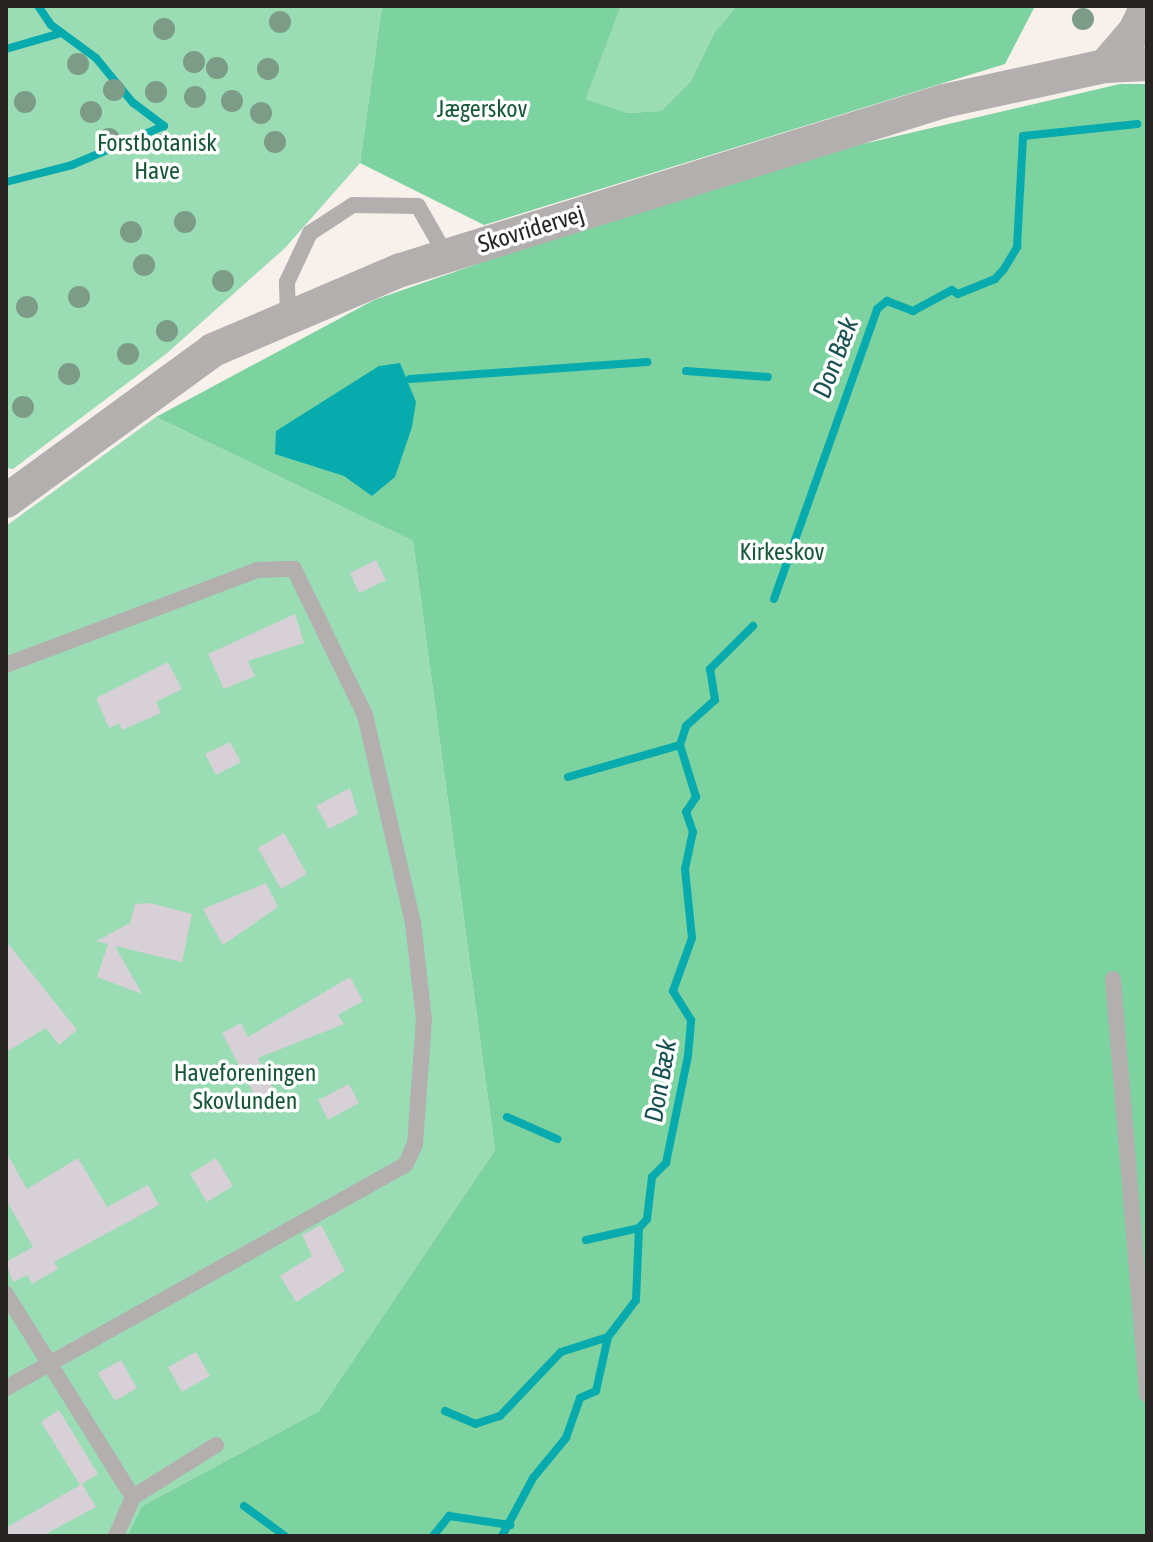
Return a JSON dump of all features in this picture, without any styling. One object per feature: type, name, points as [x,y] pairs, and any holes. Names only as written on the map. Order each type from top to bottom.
[{"type":"street","points":[[1105,66],[1135,31],[1147,6]]},
{"type":"street","name":"Skovridervej","points":[[6,501],[213,350],[288,314],[446,255],[944,101],[1105,66],[1147,64]]},
{"type":"lane","points":[[288,314],[287,282],[310,233],[353,205],[418,206],[446,255]]},
{"type":"lane","points":[[6,665],[258,570],[281,564],[294,569],[365,715],[413,923],[424,1007],[415,1144],[405,1165],[6,1388]]},
{"type":"lane","points":[[1113,979],[1147,1395]]},
{"type":"lane","points":[[6,1294],[133,1497]]},
{"type":"lane","points":[[116,1536],[133,1497],[216,1445]]},
{"type":"green space","name":"Forstbotanisk Have","points":[[6,6],[382,6],[360,163],[285,248],[166,354],[13,469],[6,468]]},
{"type":"green space","name":"Jægerskov","points":[[382,6],[621,6],[586,99],[628,113],[661,111],[691,81],[714,33],[737,6],[1035,6],[1005,64],[484,225],[360,163]]},
{"type":"green space","points":[[621,6],[737,6],[714,33],[691,81],[661,111],[628,113],[586,99]]},
{"type":"green space","name":"Kirkeskov","points":[[1120,84],[1147,84],[1147,1536],[127,1536],[142,1506],[319,1411],[495,1150],[413,541],[156,417],[374,300],[586,226],[850,147]]},
{"type":"green space","name":"Haveforeningen Skovlunden","points":[[156,417],[413,541],[495,1150],[319,1411],[142,1506],[127,1536],[6,1536],[6,526]]},
{"type":"water","points":[[400,363],[416,402],[412,427],[395,477],[372,496],[344,476],[275,454],[276,431],[379,366]]},
{"type":"building","points":[[376,560],[386,580],[359,593],[350,573]]},
{"type":"building","points":[[295,614],[304,643],[248,661],[255,676],[224,689],[208,654]]},
{"type":"building","points":[[168,662],[182,689],[156,702],[161,713],[122,730],[119,723],[109,728],[96,698]]},
{"type":"building","points":[[230,742],[241,762],[216,775],[205,754]]},
{"type":"building","points":[[350,788],[358,814],[329,829],[316,806]]},
{"type":"building","points":[[284,833],[307,874],[281,889],[258,848]]},
{"type":"building","points":[[266,883],[278,907],[223,945],[203,909]]},
{"type":"building","points":[[150,903],[192,914],[182,962],[115,946],[142,994],[97,977],[108,944],[96,941],[130,923],[135,904]]},
{"type":"building","points":[[6,941],[77,1030],[59,1045],[46,1028],[6,1052]]},
{"type":"building","points":[[350,977],[363,1001],[338,1015],[344,1024],[258,1058],[274,1091],[257,1100],[222,1033],[241,1023],[248,1037]]},
{"type":"building","points":[[349,1084],[359,1103],[328,1120],[318,1100]]},
{"type":"building","points":[[6,1152],[27,1189],[78,1158],[107,1207],[148,1185],[159,1205],[54,1262],[58,1269],[32,1284],[27,1275],[13,1282],[6,1262],[33,1247],[6,1200]]},
{"type":"building","points":[[216,1158],[233,1186],[207,1202],[190,1174]]},
{"type":"building","points":[[321,1225],[345,1271],[296,1302],[280,1276],[312,1256],[302,1235]]},
{"type":"building","points":[[196,1352],[210,1376],[182,1392],[168,1367]]},
{"type":"building","points":[[121,1360],[137,1388],[115,1401],[98,1373]]},
{"type":"building","points":[[59,1410],[98,1474],[82,1484],[96,1507],[42,1536],[6,1536],[6,1528],[80,1485],[41,1422]]},
{"type":"waterway","points":[[6,182],[72,165],[164,126],[133,103],[96,58],[51,25],[38,6]]},
{"type":"waterway","points":[[6,49],[61,33]]},
{"type":"waterway","name":"Don Bæk","points":[[774,599],[877,309],[887,301],[913,311],[952,290],[958,294],[995,279],[1004,269],[1017,247],[1023,136],[1137,124]]},
{"type":"waterway","points":[[410,379],[647,362]]},
{"type":"waterway","points":[[686,371],[768,377]]},
{"type":"waterway","name":"Don Bæk","points":[[502,1536],[533,1478],[566,1438],[580,1398],[596,1391],[608,1337],[636,1300],[639,1228],[647,1219],[652,1177],[666,1163],[688,1056],[691,1020],[673,991],[692,938],[685,869],[693,832],[686,812],[696,797],[680,745],[686,726],[715,700],[710,669],[753,626]]},
{"type":"waterway","points":[[568,777],[680,745]]},
{"type":"waterway","points":[[507,1117],[557,1139]]},
{"type":"waterway","points":[[586,1240],[639,1228]]},
{"type":"waterway","points":[[445,1411],[475,1424],[500,1416],[561,1352],[608,1337]]},
{"type":"waterway","points":[[244,1506],[285,1536]]},
{"type":"waterway","points":[[433,1536],[449,1516],[510,1525]]}]
